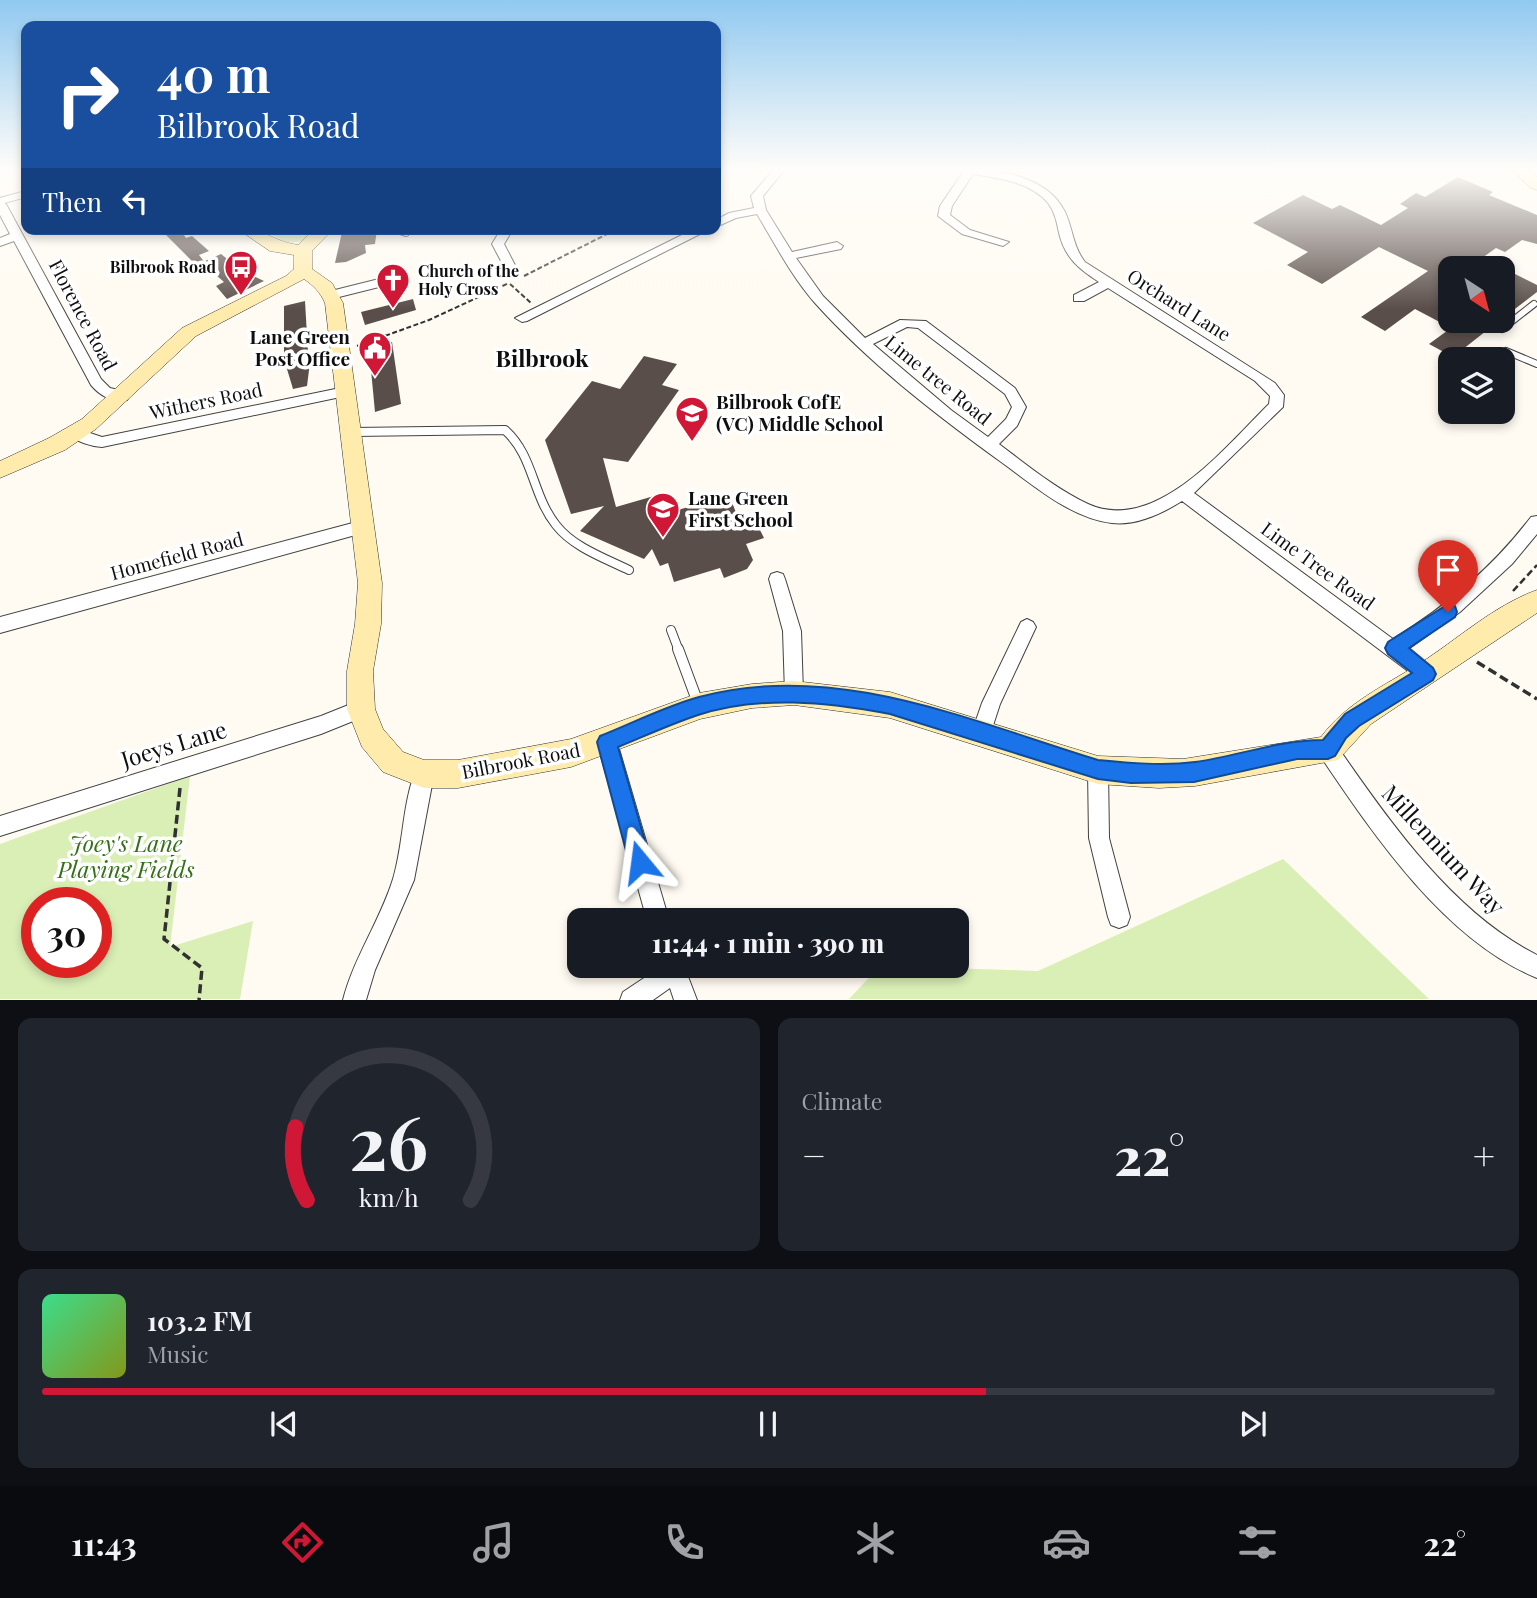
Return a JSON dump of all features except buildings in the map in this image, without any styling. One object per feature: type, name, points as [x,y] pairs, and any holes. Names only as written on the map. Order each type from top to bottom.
[{"type":"street","name":"Florence Road","points":[[7,216],[96,382],[105,392],[122,396]]},
{"type":"street","name":"Lime tree Road","points":[[764,216],[818,299],[863,344],[946,414],[1044,484],[1084,509],[1098,514],[1128,517],[1143,514],[1183,493]]},
{"type":"street","points":[[944,216],[966,232],[1003,242]]},
{"type":"street","name":"Orchard Lane","points":[[1060,216],[1065,238],[1074,257],[1107,283],[1260,378],[1277,395],[1278,403],[1274,408],[1183,493]]},
{"type":"street","points":[[0,242],[17,235]]},
{"type":"street","points":[[256,235],[303,261],[331,295],[403,277]]},
{"type":"street","points":[[0,470],[75,433],[122,396],[189,332],[292,280],[303,261],[310,240],[317,235]]},
{"type":"street","points":[[503,235],[498,244],[516,274]]},
{"type":"street","points":[[522,318],[692,235]]},
{"type":"street","points":[[790,256],[837,246]]},
{"type":"street","points":[[1079,298],[1107,283]]},
{"type":"street","name":"Bilbrook Road","points":[[331,295],[341,351],[371,597],[360,671],[361,709],[372,738],[383,752],[407,769],[424,774],[458,774],[496,768],[571,753],[699,706],[752,696],[794,693],[890,705],[1098,770],[1131,773],[1194,772],[1297,750],[1328,750]]},
{"type":"street","points":[[863,344],[905,323],[921,324],[1010,391],[1019,407],[1012,422],[988,446]]},
{"type":"street","name":"Withers Road","points":[[75,433],[103,442],[345,392]]},
{"type":"street","name":"Lime Tree Road","points":[[1183,493],[1395,648],[1426,674]]},
{"type":"street","points":[[1395,648],[1434,624],[1478,588],[1511,556],[1537,522]]},
{"type":"street","name":"Homefield Road","points":[[0,625],[364,526]]},
{"type":"street","points":[[776,579],[792,631],[794,693]]},
{"type":"street","points":[[1328,750],[1352,720],[1460,651],[1496,622],[1537,601]]},
{"type":"street","points":[[981,735],[991,704],[1027,627]]},
{"type":"street","name":"Joeys Lane","points":[[0,826],[321,725],[361,709]]},
{"type":"street","points":[[607,742],[655,908]]},
{"type":"street","name":"Millennium Way","points":[[1328,750],[1390,837],[1455,907],[1495,943],[1525,963],[1537,967]]},
{"type":"street","points":[[1098,770],[1099,838],[1119,917]]},
{"type":"street","points":[[354,999],[362,970],[405,876],[414,813],[424,774]]},
{"type":"street","points":[[631,999],[661,978]]},
{"type":"street","points":[[678,978],[686,999]]},
{"type":"lane","points":[[1516,318],[1536,303]]},
{"type":"lane","points":[[1515,356],[1537,364]]},
{"type":"lane","points":[[350,433],[505,430],[523,447],[543,502],[555,524],[570,537],[629,570]]},
{"type":"lane","points":[[671,630],[699,706]]},
{"type":"path","points":[[516,274],[604,235]]},
{"type":"path","points":[[341,351],[429,320],[509,284],[539,310]]},
{"type":"path","points":[[1460,651],[1537,699]]},
{"type":"path","points":[[183,767],[164,939],[202,968],[200,999]]},
{"type":"green space","points":[[274,235],[310,235],[292,243]]},
{"type":"green space","name":"Joey's Lane Playing Fields","points":[[190,776],[170,947],[253,921],[240,999],[0,999],[0,844]]},
{"type":"green space","points":[[1283,859],[1429,999],[849,999],[869,978],[969,978],[969,969],[1038,971]]},
{"type":"place","name":"Bilbrook Road","points":[[241,297]]},
{"type":"place","name":"Church of the Holy Cross","points":[[393,310]]},
{"type":"place","name":"Lane Green Post Office","points":[[375,378]]},
{"type":"place","name":"Bilbrook CofE (VC) Middle School","points":[[692,443]]},
{"type":"place","name":"Lane Green First School","points":[[663,539]]},
{"type":"district","name":"Bilbrook","points":[[542,359]]},
{"type":"route","points":[[640,862],[607,742],[699,706],[752,696],[794,693],[858,699],[890,705],[1098,770],[1165,774],[1194,772],[1297,750],[1328,750],[1352,720],[1426,674],[1395,648],[1448,612]]}]
